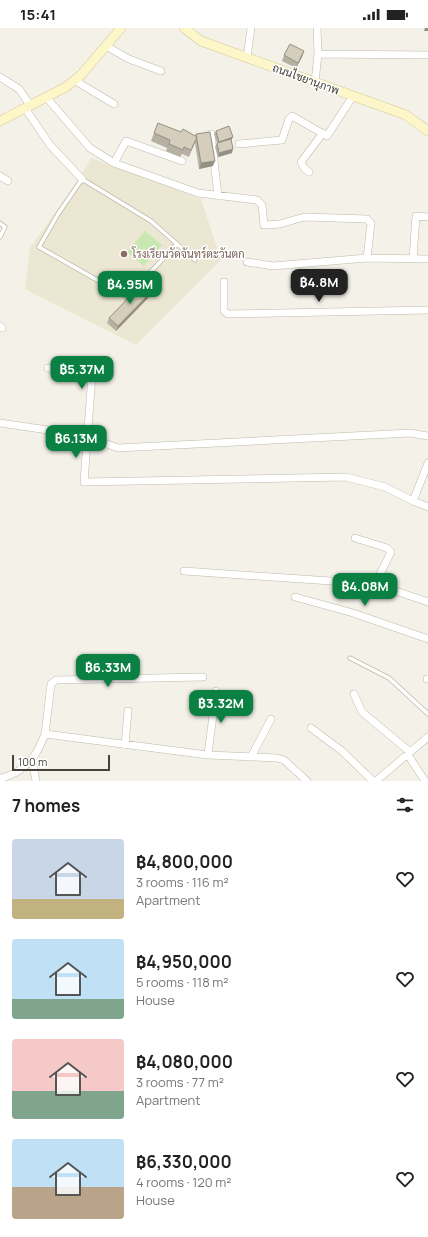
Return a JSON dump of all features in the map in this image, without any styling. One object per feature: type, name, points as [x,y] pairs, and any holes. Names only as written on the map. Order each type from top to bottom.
[{"type":"street","points":[[0,121],[46,97],[74,80],[122,28]]},
{"type":"street","name":"ถนนไชยานุภาพ","points":[[184,28],[201,41],[406,116],[428,131]]},
{"type":"street","points":[[247,57],[251,28]]},
{"type":"street","points":[[315,82],[318,54],[317,28]]},
{"type":"street","points":[[106,46],[129,59],[161,70]]},
{"type":"street","points":[[318,54],[428,55]]},
{"type":"street","points":[[0,77],[19,89],[50,145],[82,179]]},
{"type":"street","points":[[74,80],[114,104]]},
{"type":"street","points":[[239,144],[282,140],[289,119],[292,116],[327,136],[353,96]]},
{"type":"street","points":[[46,97],[90,148],[114,163],[198,193],[257,200],[262,205],[264,224],[280,224],[304,217],[367,219],[371,223],[367,258]]},
{"type":"street","points":[[310,172],[304,168],[302,162],[324,133]]},
{"type":"street","points":[[211,134],[218,196]]},
{"type":"street","points":[[114,163],[126,141],[182,161]]},
{"type":"street","points":[[0,176],[8,181]]},
{"type":"street","points":[[413,258],[416,216],[428,217]]},
{"type":"street","points":[[247,262],[273,266],[367,258],[428,259]]},
{"type":"street","points":[[224,282],[224,311],[228,314],[428,310]]},
{"type":"street","points":[[48,368],[89,372],[92,375],[84,482],[346,476],[385,487],[428,507]]},
{"type":"street","points":[[0,423],[45,428],[87,436],[118,448],[410,433],[428,436]]},
{"type":"street","points":[[413,500],[428,463]]},
{"type":"street","points":[[356,538],[387,548],[391,552],[374,584]]},
{"type":"street","points":[[184,571],[374,584],[428,602]]},
{"type":"street","points":[[295,597],[353,613],[428,639]]},
{"type":"street","points":[[4,779],[26,766],[38,752],[45,734],[51,684],[56,680],[203,677]]},
{"type":"street","points":[[208,755],[216,691]]},
{"type":"street","points":[[354,694],[362,712],[409,754],[425,781]]},
{"type":"street","points":[[125,744],[128,711]]},
{"type":"street","points":[[251,757],[271,719]]},
{"type":"street","points":[[311,728],[342,751],[373,781]]},
{"type":"street","points":[[45,734],[208,755],[284,760],[307,781]]},
{"type":"street","points":[[376,781],[428,737]]},
{"type":"street","points":[[32,760],[36,781]]},
{"type":"lane","points":[[177,244],[127,297],[39,247],[58,214],[82,179],[151,221],[177,244],[195,260]]},
{"type":"lane","points":[[0,223],[6,228],[0,237]]},
{"type":"lane","points":[[350,658],[388,678],[428,714]]},
{"type":"shaded area","name":"โรงเรียนวัดจันทร์ตะวันตก","points":[[91,158],[201,199],[221,260],[136,345],[25,289],[30,248],[77,182]]},
{"type":"green space","points":[[145,231],[162,245],[144,266],[127,252]]},
{"type":"building","points":[[290,44],[304,51],[298,63],[284,55]]},
{"type":"building","points":[[158,123],[181,132],[183,129],[197,137],[191,150],[184,147],[183,150],[169,144],[170,140],[154,133]]},
{"type":"building","points":[[229,126],[233,137],[219,142],[216,131]]},
{"type":"building","points":[[210,132],[215,161],[201,163],[196,134]]},
{"type":"building","points":[[231,139],[233,149],[219,153],[217,143]]},
{"type":"building","points":[[142,284],[151,292],[118,326],[109,318]]},
{"type":"place","name":"โรงเรียนวัดจันทร์ตะวันตก","points":[[124,254]]}]
